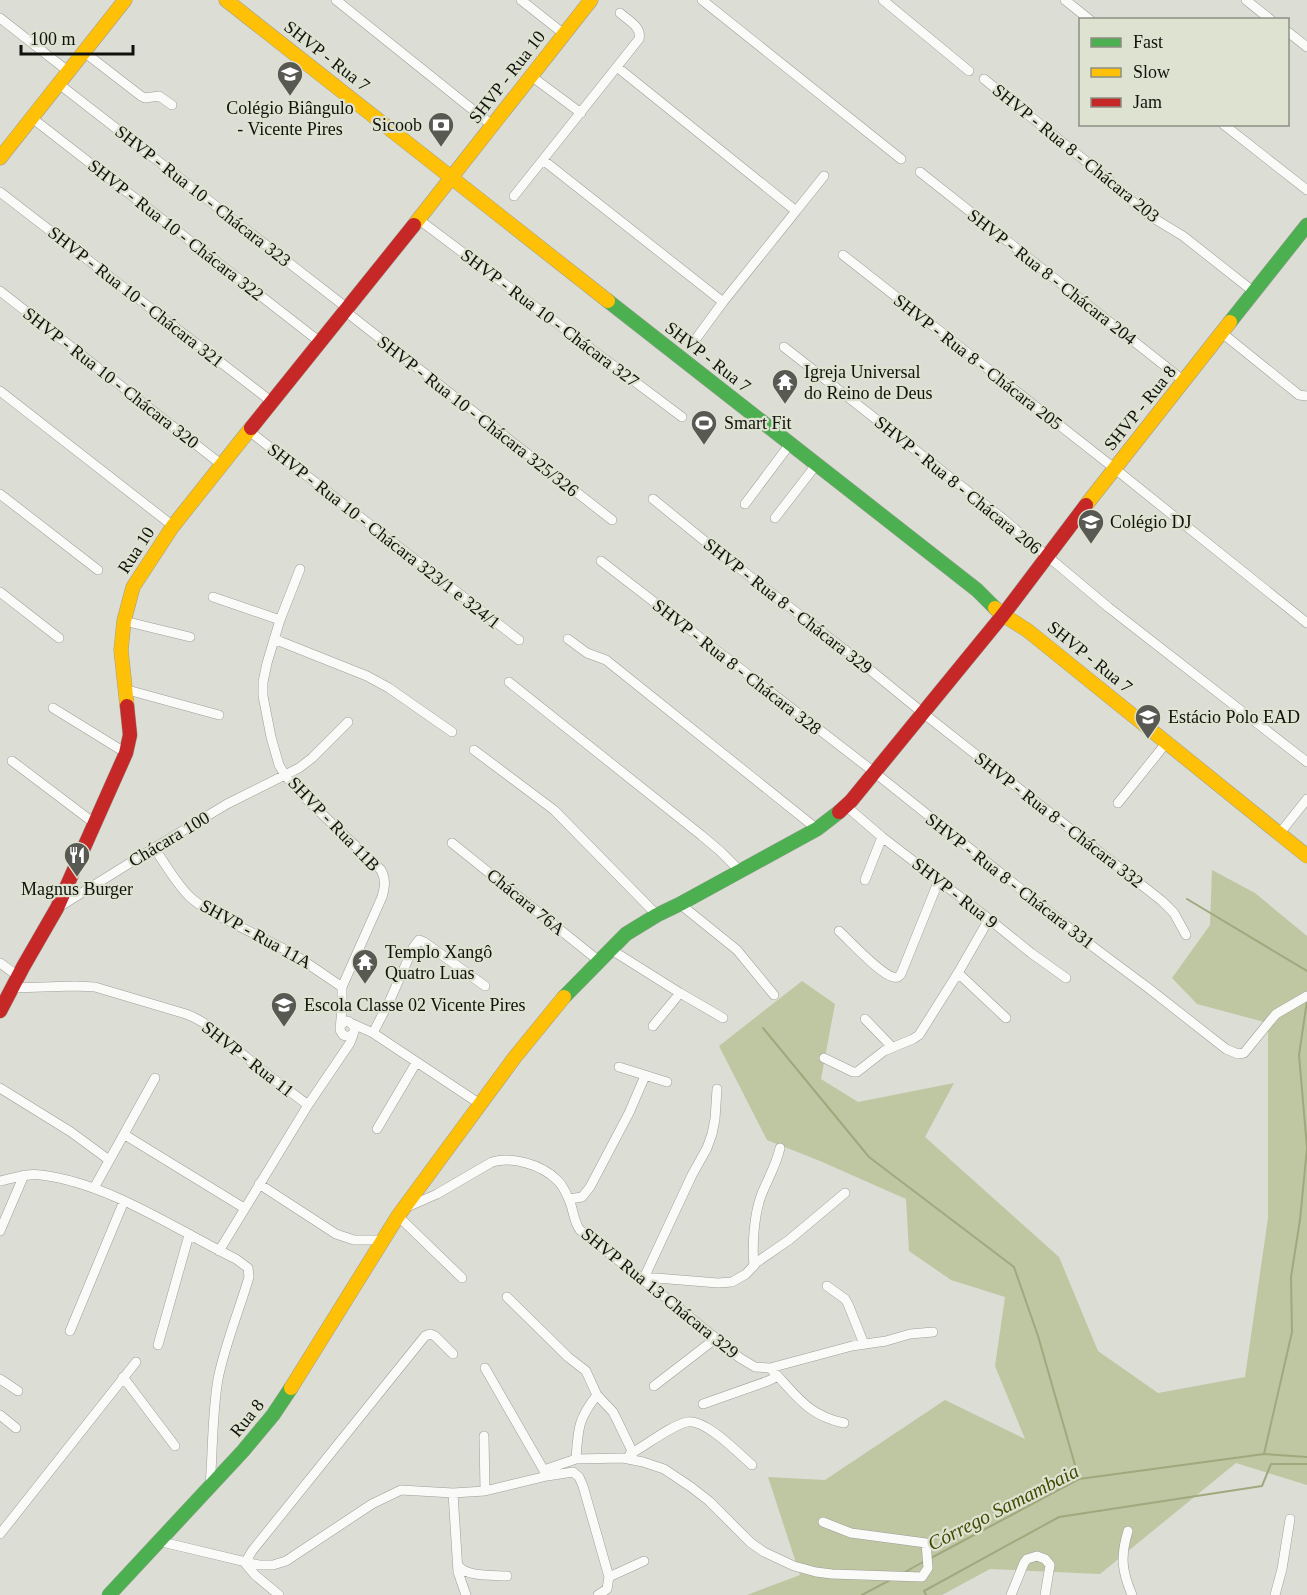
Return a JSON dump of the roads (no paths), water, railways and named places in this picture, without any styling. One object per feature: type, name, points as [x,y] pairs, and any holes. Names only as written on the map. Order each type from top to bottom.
[{"type":"street","points":[[0,158],[125,0]]},
{"type":"street","name":"SHVP - Rua 7","points":[[226,0],[977,590],[1003,615],[1026,630],[1307,856]]},
{"type":"street","points":[[336,0],[493,126]]},
{"type":"street","points":[[521,0],[564,34]]},
{"type":"street","name":"SHVP - Rua 10","points":[[452,176],[591,0]]},
{"type":"street","points":[[702,0],[901,159]]},
{"type":"street","points":[[883,0],[969,71]]},
{"type":"street","points":[[1065,0],[1088,18]]},
{"type":"street","points":[[1246,0],[1268,18]]},
{"type":"street","points":[[514,196],[639,39],[638,28],[620,13]]},
{"type":"street","points":[[0,18],[69,72]]},
{"type":"street","points":[[1289,34],[1307,47]]},
{"type":"street","points":[[84,52],[141,96],[145,98],[159,96],[172,105]]},
{"type":"street","points":[[617,67],[796,211]]},
{"type":"street","points":[[531,76],[581,113]]},
{"type":"street","name":"SHVP - Rua 8 - Chácara 203","points":[[984,79],[1102,174],[1145,213],[1183,236],[1254,292]]},
{"type":"street","name":"SHVP - Rua 10 - Chácara 323","points":[[59,84],[346,309]]},
{"type":"street","name":"SHVP - Rua 10 - Chácara 322","points":[[32,118],[320,342]]},
{"type":"street","points":[[1226,126],[1307,190]]},
{"type":"street","points":[[543,160],[723,302]]},
{"type":"street","name":"SHVP - Rua 8 - Chácara 204","points":[[920,172],[1184,381]]},
{"type":"street","name":"Rua 10","points":[[0,1011],[57,908],[126,753],[130,735],[121,650],[123,621],[133,587],[174,526],[452,176]]},
{"type":"street","points":[[695,340],[824,176]]},
{"type":"street","name":"SHVP - Rua 10 - Chácara 321","points":[[0,192],[272,402]]},
{"type":"street","name":"SHVP - Rua 10 - Chácara 327","points":[[418,219],[682,417]]},
{"type":"street","name":"SHVP - Rua 8","points":[[680,904],[817,829],[846,806],[1003,615],[1114,468],[1307,225]]},
{"type":"street","name":"SHVP - Rua 8 - Chácara 205","points":[[843,255],[1307,623]]},
{"type":"street","name":"SHVP - Rua 10 - Chácara 320","points":[[0,291],[222,465]]},
{"type":"street","name":"SHVP - Rua 10 - Chácara 325/326","points":[[346,309],[612,520]]},
{"type":"street","points":[[1222,333],[1299,394],[1307,396]]},
{"type":"street","name":"SHVP - Rua 8 - Chácara 206","points":[[784,347],[1002,518],[1108,607],[1307,762]]},
{"type":"street","points":[[0,391],[174,526]]},
{"type":"street","name":"SHVP - Rua 10 - Chácara 323/1 e 324/1","points":[[249,431],[519,640]]},
{"type":"street","points":[[745,504],[790,444]]},
{"type":"street","points":[[775,519],[816,465]]},
{"type":"street","points":[[0,494],[98,570]]},
{"type":"street","name":"SHVP - Rua 8 - Chácara 329","points":[[653,499],[922,713]]},
{"type":"street","name":"SHVP - Rua 8 - Chácara 328","points":[[600,561],[874,772]]},
{"type":"street","name":"SHVP - Rua 11B","points":[[300,569],[280,620],[263,682],[263,696],[271,737],[279,765],[285,776],[313,806],[381,870],[385,886],[342,987],[339,1058]]},
{"type":"street","points":[[0,592],[59,638]]},
{"type":"street","points":[[213,597],[280,620]]},
{"type":"street","points":[[123,621],[190,637]]},
{"type":"street","points":[[274,639],[367,676],[389,688],[452,732]]},
{"type":"street","points":[[568,639],[587,653],[606,660],[817,829]]},
{"type":"street","points":[[509,682],[720,850],[740,872]]},
{"type":"street","points":[[124,689],[219,715]]},
{"type":"street","points":[[53,708],[126,753]]},
{"type":"street","name":"SHVP - Rua 8 - Chácara 332","points":[[922,713],[1169,907],[1186,935]]},
{"type":"street","name":"Chácara 100","points":[[57,908],[227,804],[299,768],[348,722]]},
{"type":"street","points":[[1118,803],[1167,742]]},
{"type":"street","points":[[474,750],[554,810],[657,915]]},
{"type":"street","points":[[12,761],[94,823]]},
{"type":"street","name":"SHVP - Rua 8 - Chácara 331","points":[[874,772],[1092,946],[1219,1045],[1230,1051],[1241,1054],[1247,1051],[1276,1014],[1307,996]]},
{"type":"street","points":[[1280,834],[1307,799]]},
{"type":"street","name":"SHVP - Rua 9","points":[[846,806],[882,837],[1066,978]]},
{"type":"street","points":[[865,880],[882,837]]},
{"type":"street","name":"Chácara 76A","points":[[452,843],[599,961]]},
{"type":"street","name":"SHVP - Rua 11A","points":[[154,848],[180,885],[196,902],[209,911],[292,953],[342,987]]},
{"type":"street","points":[[839,931],[880,969],[893,977],[898,977],[912,950],[939,880]]},
{"type":"street","points":[[680,904],[737,950],[774,995]]},
{"type":"street","name":"Rua 8","points":[[109,1595],[243,1451],[286,1398],[400,1213],[515,1057],[562,999],[626,934],[680,904]]},
{"type":"street","points":[[824,1058],[857,1072],[884,1051],[919,1035],[989,919]]},
{"type":"street","points":[[370,1032],[390,1000],[418,941],[424,942],[485,986]]},
{"type":"street","points":[[610,949],[723,1018]]},
{"type":"street","points":[[0,963],[15,982]]},
{"type":"street","points":[[958,973],[1006,1018]]},
{"type":"street","name":"SHVP - Rua 11","points":[[15,982],[95,987],[199,1019],[308,1105]]},
{"type":"street","points":[[653,1026],[680,993]]},
{"type":"street","points":[[219,1251],[308,1105],[350,1043],[353,1028],[342,1008]]},
{"type":"street","points":[[865,1019],[892,1047]]},
{"type":"street","points":[[353,1028],[346,1037],[340,1029],[345,1022],[353,1028],[370,1032],[480,1104]]},
{"type":"street","points":[[377,1129],[416,1063]]},
{"type":"street","points":[[620,1067],[667,1082]]},
{"type":"street","points":[[569,1199],[582,1197],[590,1188],[629,1113],[645,1076]]},
{"type":"street","points":[[94,1188],[155,1078]]},
{"type":"street","points":[[0,1088],[71,1132],[109,1160]]},
{"type":"street","points":[[717,1089],[715,1119],[707,1148],[644,1279],[732,1282],[746,1275],[757,1262],[789,1240],[845,1193]]},
{"type":"street","points":[[125,1135],[244,1208]]},
{"type":"street","points":[[754,1266],[756,1218],[760,1197],[778,1158],[780,1148]]},
{"type":"street","name":"SHVP Rua 13 Chácara 329","points":[[400,1213],[492,1162],[513,1160],[531,1165],[556,1178],[562,1185],[580,1230],[748,1364],[770,1368]]},
{"type":"street","points":[[0,1181],[39,1174],[94,1188],[124,1201],[248,1268],[249,1274],[218,1379],[214,1407],[210,1486]]},
{"type":"street","points":[[0,1231],[24,1175]]},
{"type":"street","points":[[259,1184],[336,1234],[354,1240],[382,1240]]},
{"type":"street","points":[[70,1331],[124,1201]]},
{"type":"street","points":[[400,1213],[462,1278]]},
{"type":"street","points":[[158,1345],[189,1235]]},
{"type":"street","points":[[827,1286],[845,1299],[864,1344]]},
{"type":"street","points":[[507,1297],[568,1357],[586,1371],[597,1395],[618,1420],[633,1453]]},
{"type":"street","points":[[844,1423],[820,1416],[810,1409],[770,1368],[852,1346],[886,1341],[910,1334],[933,1332]]},
{"type":"street","points":[[245,1563],[252,1551],[425,1336],[430,1334],[435,1336],[453,1354]]},
{"type":"street","points":[[654,1386],[715,1339]]},
{"type":"street","points":[[0,1534],[136,1362]]},
{"type":"street","points":[[486,1368],[546,1473]]},
{"type":"street","points":[[703,1404],[778,1376]]},
{"type":"street","points":[[123,1377],[175,1446]]},
{"type":"street","points":[[0,1379],[18,1391]]},
{"type":"street","points":[[576,1459],[581,1419],[584,1411],[597,1395]]},
{"type":"street","points":[[0,1415],[16,1428]]},
{"type":"street","points":[[623,1458],[680,1425],[692,1421],[706,1427],[752,1465]]},
{"type":"street","points":[[484,1436],[485,1491]]},
{"type":"street","points":[[158,1541],[245,1563],[266,1566],[279,1564],[372,1504],[401,1490],[485,1491],[546,1473],[576,1459],[623,1458],[653,1465],[691,1486],[751,1543],[764,1552],[794,1566],[832,1574],[922,1577],[928,1568],[926,1543],[851,1533],[823,1522]]},
{"type":"street","points":[[546,1473],[573,1472],[579,1477],[609,1577],[607,1589],[598,1595]]},
{"type":"street","points":[[453,1492],[459,1576],[466,1595]]},
{"type":"street","points":[[1275,1595],[1282,1569],[1290,1519]]},
{"type":"street","points":[[1128,1532],[1123,1548],[1124,1575],[1132,1595]]},
{"type":"street","points":[[1011,1595],[1024,1563],[1027,1559],[1037,1556],[1045,1559],[1050,1565],[1045,1595]]},
{"type":"street","points":[[609,1577],[644,1561]]},
{"type":"street","points":[[245,1563],[249,1570],[279,1595]]},
{"type":"street","points":[[458,1565],[460,1570],[465,1572],[507,1576]]},
{"type":"waterway","points":[[1187,899],[1307,971]]},
{"type":"waterway","points":[[1264,1454],[1292,1332],[1291,1277],[1300,1220],[1307,1148],[1299,1055],[1307,1001]]},
{"type":"waterway","points":[[763,1028],[869,1157],[1014,1267],[1038,1336],[1079,1479]]},
{"type":"waterway","name":"Córrego Samambaia","points":[[931,1558],[1079,1479],[1264,1454],[1307,1457]]},
{"type":"waterway","points":[[926,1595],[924,1591],[1059,1517],[1262,1486],[1271,1464],[1307,1464]]},
{"type":"waterway","name":"Córrego Samambaia","points":[[905,1572],[923,1562]]},
{"type":"waterway","name":"Córrego Samambaia","points":[[862,1595],[892,1579]]},
{"type":"place","name":"Colégio Biângulo - Vicente Pires","points":[[290,97]]},
{"type":"place","name":"Sicoob","points":[[441,148]]},
{"type":"place","name":"Igreja Universal do Reino de Deus","points":[[785,405]]},
{"type":"place","name":"Smart Fit","points":[[704,446]]},
{"type":"place","name":"Colégio DJ","points":[[1091,545]]},
{"type":"place","name":"Estácio Polo EAD","points":[[1148,740]]},
{"type":"place","name":"Magnus Burger","points":[[77,878]]},
{"type":"place","name":"Templo Xangô Quatro Luas","points":[[365,985]]},
{"type":"place","name":"Escola Classe 02 Vicente Pires","points":[[284,1028]]}]
